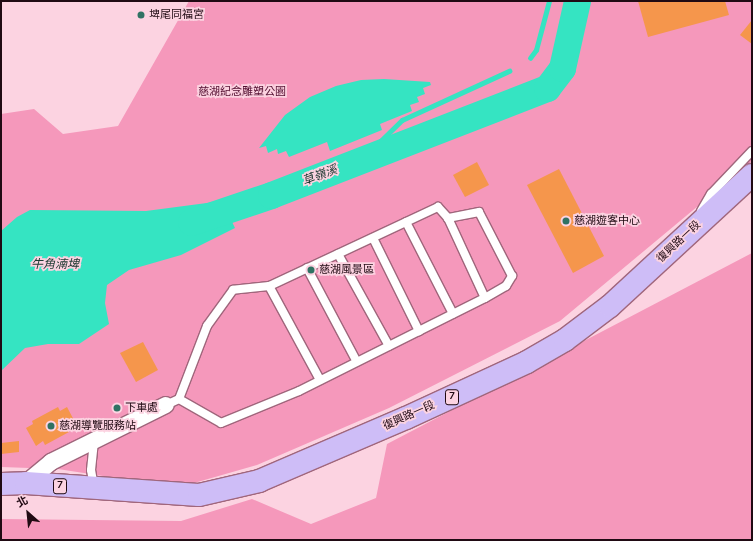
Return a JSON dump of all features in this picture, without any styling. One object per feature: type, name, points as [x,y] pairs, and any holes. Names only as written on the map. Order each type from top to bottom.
[{"type":"main road","name":"復興路一段","points":[[1,484],[26,483],[199,494],[259,481],[406,418],[527,362],[565,340],[610,306],[752,175]]},
{"type":"street","points":[[26,483],[51,462],[172,402]]},
{"type":"lane","points":[[689,232],[711,194],[752,151]]},
{"type":"lane","points":[[448,218],[479,212],[512,276],[506,286],[485,298],[320,380],[221,423],[172,402],[207,326],[233,290],[269,286],[438,207],[448,218],[485,298]]},
{"type":"lane","points":[[406,222],[453,314]]},
{"type":"lane","points":[[373,238],[419,331]]},
{"type":"lane","points":[[338,254],[389,346]]},
{"type":"lane","points":[[307,268],[357,362]]},
{"type":"lane","points":[[269,286],[320,380]]},
{"type":"lane","points":[[94,440],[91,470],[94,488]]},
{"type":"green space","name":"慈湖風景區","points":[[189,1],[752,1],[752,161],[560,321],[389,408],[257,465],[194,483],[148,483],[58,469],[1,467],[1,114],[34,109],[63,134],[118,126]]},
{"type":"green space","points":[[752,253],[752,540],[1,540],[1,519],[181,521],[252,499],[311,524],[376,498],[387,444]]},
{"type":"water","points":[[384,79],[430,82],[431,85],[423,88],[425,94],[417,97],[419,102],[410,105],[412,111],[380,124],[382,130],[330,151],[327,142],[289,157],[286,151],[278,154],[277,149],[268,153],[266,146],[259,148],[285,115],[310,97],[336,86],[361,80]]},
{"type":"water","name":"牛角湳埤","points":[[222,201],[235,228],[181,255],[129,270],[107,285],[105,303],[109,324],[79,344],[48,344],[25,348],[1,371],[1,231],[17,217],[30,210],[146,211]]},
{"type":"building","points":[[638,1],[725,1],[729,15],[648,37]]},
{"type":"building","points":[[752,20],[752,44],[740,35]]},
{"type":"building","points":[[477,162],[489,185],[465,197],[453,175]]},
{"type":"building","name":"慈湖遊客中心","points":[[559,169],[604,256],[573,273],[527,185]]},
{"type":"building","points":[[143,342],[158,370],[136,382],[120,353]]},
{"type":"building","name":"慈湖導覽服務站","points":[[58,407],[60,411],[67,407],[76,424],[68,428],[69,432],[45,445],[43,441],[36,446],[26,428],[33,424],[32,421]]},
{"type":"building","points":[[19,441],[19,452],[1,454],[1,443]]},
{"type":"waterway","points":[[530,58],[536,50],[549,1]]},
{"type":"waterway","name":"草嶺溪","points":[[191,222],[271,195],[547,88],[562,68],[577,1]]},
{"type":"waterway","points":[[361,160],[402,120],[509,71]]},
{"type":"place","name":"埤尾同福宮","points":[[141,15]]},
{"type":"place","name":"慈湖遊客中心","points":[[566,221]]},
{"type":"place","name":"慈湖風景區","points":[[311,270]]},
{"type":"place","name":"下車處","points":[[117,408]]},
{"type":"place","name":"慈湖導覽服務站","points":[[51,426]]},
{"type":"park label","name":"慈湖紀念雕塑公園","points":[[242,92]]}]
